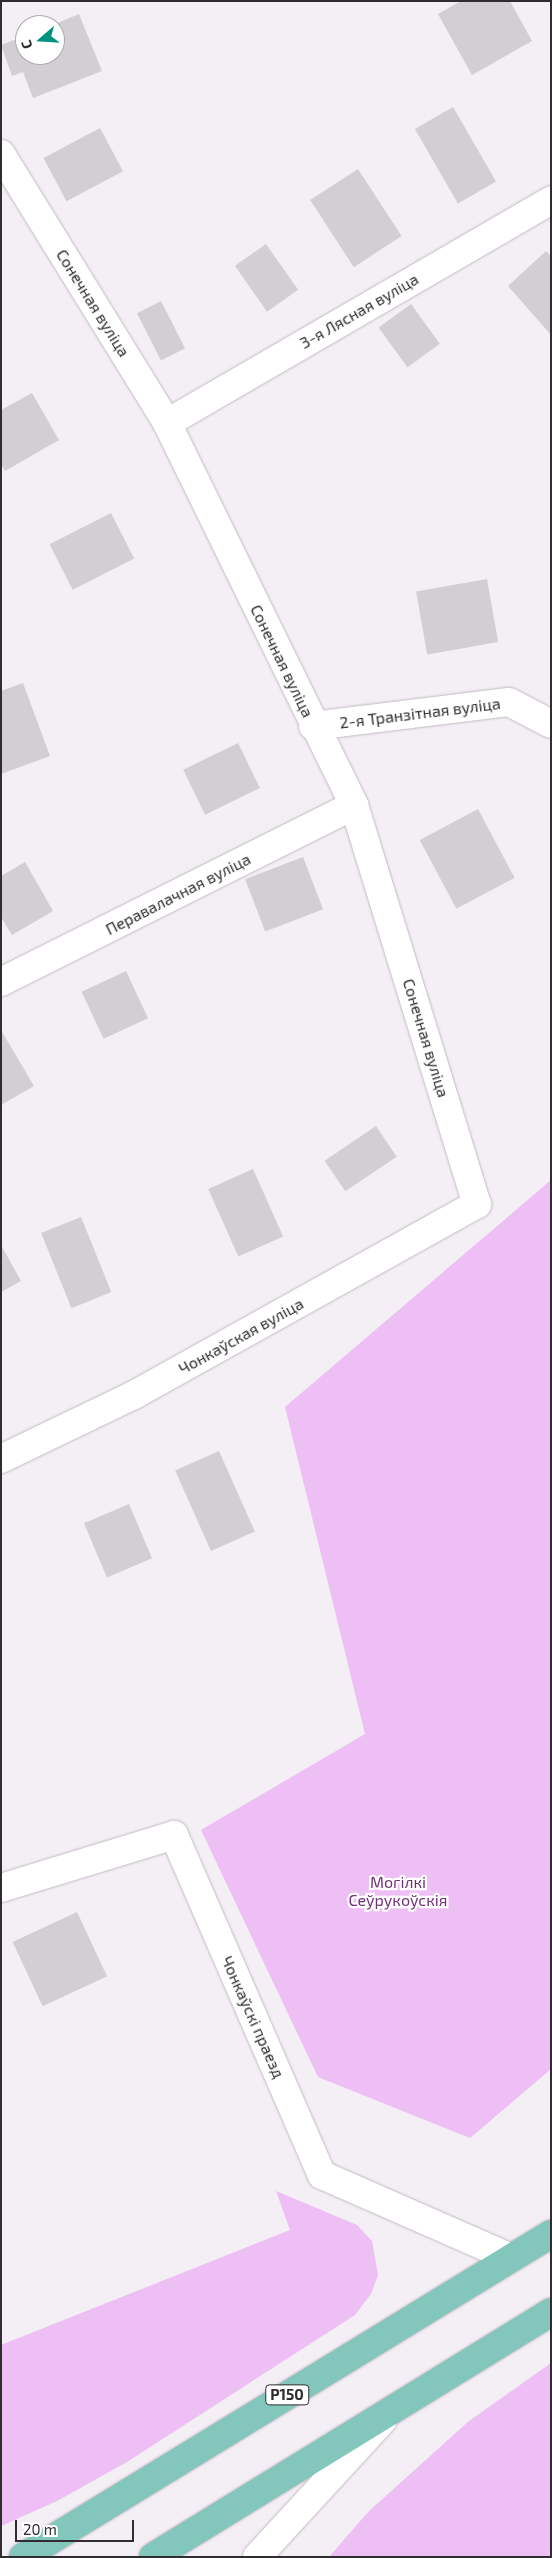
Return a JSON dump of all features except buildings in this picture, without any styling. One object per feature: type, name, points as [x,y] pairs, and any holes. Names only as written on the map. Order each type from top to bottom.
[{"type":"main road","name":"Р150","points":[[23,2557],[551,2234]]},
{"type":"main road","points":[[153,2557],[396,2405],[551,2312]]},
{"type":"street","name":"Сонечная вуліца","points":[[1,154],[167,423],[313,726],[354,805],[477,1204]]},
{"type":"street","name":"3-я Лясная вуліца","points":[[167,423],[551,200]]},
{"type":"street","name":"2-я Транзітная вуліца","points":[[313,726],[510,702],[551,724]]},
{"type":"street","name":"Перавалачная вуліца","points":[[1,982],[354,805]]},
{"type":"street","name":"Чонкаўская вуліца","points":[[1,1459],[134,1395],[477,1204]]},
{"type":"street","name":"Чонкаўскі праезд","points":[[1,1888],[174,1835],[322,2175],[511,2258]]},
{"type":"street","points":[[257,2557],[396,2405]]},
{"type":"green space","name":"Могілкі Сеўрукоўскія","points":[[551,1180],[551,2069],[470,2138],[318,2077],[201,1830],[365,1734],[285,1407]]},
{"type":"green space","points":[[276,2191],[357,2225],[372,2241],[378,2275],[371,2294],[355,2315],[127,2462],[57,2501],[1,2526],[1,2345],[290,2230]]},
{"type":"green space","points":[[551,2363],[551,2557],[329,2557],[368,2512],[469,2421]]}]
